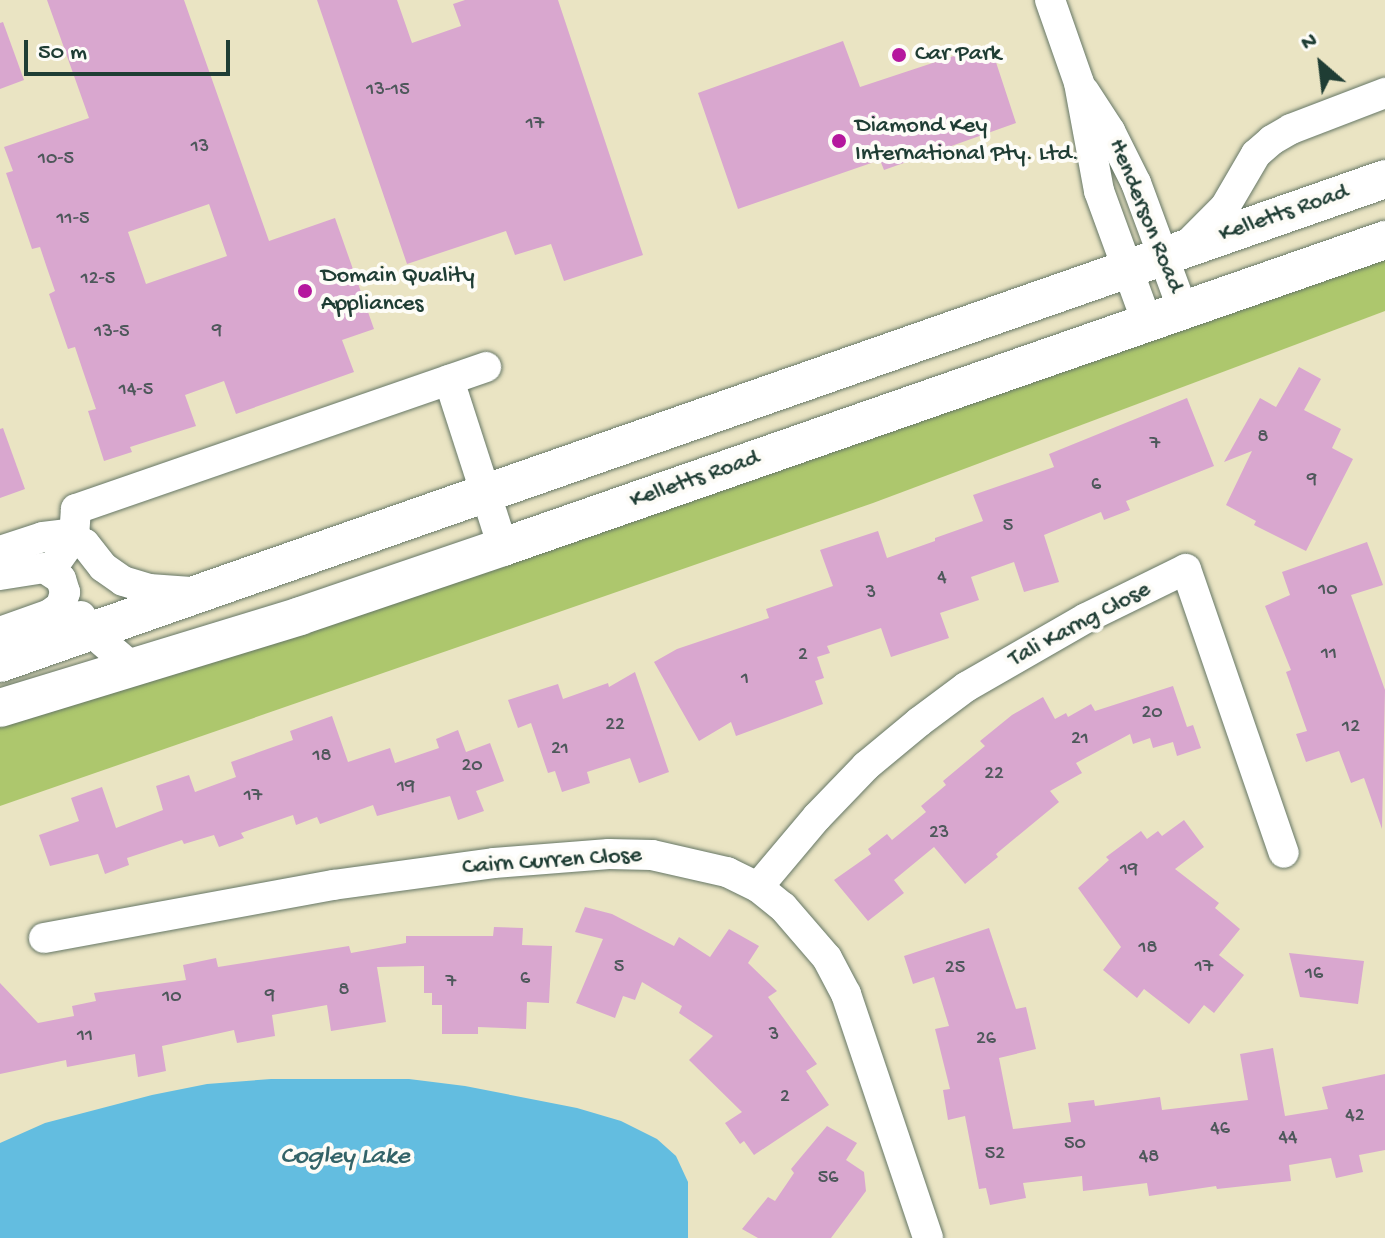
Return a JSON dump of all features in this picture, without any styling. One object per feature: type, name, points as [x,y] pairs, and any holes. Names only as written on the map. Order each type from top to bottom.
[{"type":"main road","name":"Kelletts Road","points":[[0,663],[486,490],[1385,179]]},
{"type":"main road","name":"Kelletts Road","points":[[0,708],[133,668],[503,547],[1385,240]]},
{"type":"street","name":"Henderson Road","points":[[1050,0],[1079,83],[1099,191],[1147,322]]},
{"type":"street","name":"Henderson Road","points":[[1079,83],[1110,131],[1173,252],[1183,310]]},
{"type":"street","name":"Kelletts Road","points":[[1173,252],[1225,207],[1256,154],[1272,140],[1291,129],[1385,93]]},
{"type":"street","points":[[0,632],[56,610],[63,600],[57,579],[74,537],[76,509],[486,367]]},
{"type":"street","points":[[449,380],[503,547]]},
{"type":"street","points":[[0,551],[55,534],[74,537],[85,544],[103,567],[123,581],[149,589],[200,593]]},
{"type":"street","points":[[0,575],[30,567],[57,579],[90,631],[133,668]]},
{"type":"street","name":"Tali Karng Close","points":[[758,887],[806,828],[866,766],[942,705],[1086,618],[1186,569],[1284,853]]},
{"type":"street","name":"Cairn Curren Close","points":[[44,938],[333,885],[494,863],[609,854],[652,855],[697,863],[758,887],[803,928],[827,958],[846,994],[928,1238]]},
{"type":"green space","points":[[1385,240],[1385,311],[873,503],[0,806],[0,709]]},
{"type":"water","name":"Cogley Lake","points":[[271,1079],[409,1079],[465,1086],[577,1108],[621,1121],[657,1139],[676,1156],[688,1182],[688,1238],[0,1238],[0,1143],[45,1123],[152,1095],[207,1084]]},
{"type":"building","points":[[47,0],[184,0],[269,241],[335,218],[374,329],[342,340],[354,372],[236,414],[224,381],[185,395],[196,426],[130,447],[132,452],[104,461],[88,411],[96,409],[75,347],[68,349],[49,294],[55,291],[40,247],[32,249],[6,173],[13,171],[4,147],[89,118]],"holes":[[[209,204],[227,256],[146,284],[128,232]]]},
{"type":"building","points":[[317,0],[397,0],[412,43],[461,26],[453,4],[465,0],[558,0],[643,255],[564,281],[551,244],[515,255],[506,231],[407,264]]},
{"type":"building","points":[[3,22],[24,80],[0,89],[0,23]]},
{"type":"building","name":"Diamond Key International Pty. Ltd.","points":[[843,41],[860,87],[990,44],[1016,123],[884,170],[880,160],[738,209],[698,93]]},
{"type":"building","points":[[1299,367],[1321,379],[1304,410],[1341,429],[1332,448],[1353,459],[1306,551],[1254,525],[1256,521],[1226,505],[1252,451],[1224,462],[1260,398],[1276,407]]},
{"type":"building","points":[[1187,398],[1214,466],[1126,501],[1130,510],[1104,520],[1101,512],[1044,535],[1059,582],[1024,592],[1014,562],[971,577],[979,600],[940,613],[949,638],[891,657],[881,628],[827,646],[830,653],[817,657],[824,678],[815,681],[823,704],[736,736],[731,722],[699,741],[654,662],[677,649],[769,618],[766,609],[833,586],[820,550],[878,531],[887,558],[935,541],[935,538],[983,521],[973,495],[1054,467],[1049,454]]},
{"type":"building","points":[[3,428],[25,489],[0,498],[0,429]]},
{"type":"building","points":[[1367,542],[1383,585],[1351,595],[1385,690],[1382,829],[1364,778],[1351,783],[1339,751],[1306,762],[1296,734],[1307,731],[1286,672],[1291,670],[1265,606],[1290,595],[1282,572]]},
{"type":"building","points":[[635,672],[669,772],[639,783],[630,758],[587,772],[590,783],[562,792],[555,771],[548,773],[531,723],[518,728],[508,700],[558,684],[563,699],[608,683],[609,687]]},
{"type":"building","points":[[1173,686],[1187,727],[1193,725],[1201,748],[1177,756],[1173,742],[1153,748],[1150,738],[1133,744],[1130,734],[1076,763],[1082,773],[1050,791],[1059,802],[965,884],[934,847],[894,880],[904,893],[868,921],[834,880],[871,854],[868,849],[887,834],[892,840],[926,812],[921,806],[946,785],[943,781],[985,746],[980,741],[1012,715],[1043,697],[1055,719],[1066,713],[1068,717],[1091,704],[1095,711]]},
{"type":"building","points":[[332,716],[348,762],[390,748],[395,763],[439,748],[436,739],[458,730],[466,752],[490,743],[504,781],[476,791],[484,811],[458,820],[450,796],[377,816],[373,805],[320,824],[317,817],[296,825],[293,815],[241,833],[244,838],[219,847],[214,835],[184,844],[182,840],[127,858],[129,865],[105,874],[98,854],[50,866],[39,835],[79,821],[71,798],[102,787],[116,828],[163,810],[156,786],[189,775],[195,792],[236,777],[231,762],[293,740],[290,731]]},
{"type":"building","points":[[1184,820],[1204,847],[1175,869],[1219,903],[1215,908],[1240,929],[1219,955],[1244,975],[1214,1013],[1204,1005],[1189,1024],[1144,989],[1137,998],[1103,970],[1121,947],[1078,888],[1109,860],[1106,857],[1141,831],[1147,839],[1158,831],[1162,836]]},
{"type":"building","points":[[585,907],[612,914],[674,946],[679,937],[710,957],[729,929],[759,946],[748,963],[777,991],[768,997],[817,1064],[806,1071],[829,1105],[754,1155],[744,1141],[740,1144],[725,1123],[742,1112],[689,1060],[713,1036],[679,1013],[682,1006],[642,982],[635,1000],[623,996],[615,1018],[576,1003],[603,939],[575,932]]},
{"type":"building","points":[[494,927],[523,928],[522,945],[552,946],[549,1003],[527,1002],[526,1029],[478,1027],[478,1034],[442,1034],[442,1005],[432,1005],[432,993],[424,993],[424,966],[377,967],[386,1022],[331,1031],[327,1005],[272,1015],[275,1036],[237,1043],[234,1030],[162,1046],[166,1071],[138,1077],[135,1054],[67,1067],[66,1060],[0,1074],[0,983],[38,1023],[74,1016],[72,1006],[96,1001],[94,993],[186,980],[183,965],[216,958],[218,967],[349,946],[351,953],[406,943],[406,936],[493,936]]},
{"type":"building","points":[[989,928],[1016,1009],[1026,1007],[1036,1049],[999,1058],[1013,1129],[1071,1122],[1068,1103],[1094,1100],[1095,1106],[1160,1097],[1162,1110],[1248,1100],[1240,1054],[1273,1048],[1285,1116],[1328,1109],[1322,1087],[1385,1074],[1385,1150],[1359,1155],[1363,1172],[1336,1178],[1331,1158],[1289,1165],[1291,1181],[1217,1189],[1216,1186],[1149,1196],[1147,1183],[1083,1191],[1082,1176],[1023,1183],[1026,1198],[990,1205],[986,1188],[979,1189],[965,1116],[948,1120],[943,1090],[950,1089],[935,1029],[949,1026],[934,977],[913,984],[904,956]]},
{"type":"building","points":[[1289,953],[1364,961],[1358,1004],[1300,997]]},
{"type":"building","points":[[827,1126],[857,1143],[846,1160],[864,1172],[866,1191],[831,1238],[758,1238],[742,1229],[768,1197],[775,1201],[794,1173],[791,1169]]},
{"type":"place","name":"Car Park","points":[[899,55]]},
{"type":"place","name":"Diamond Key International Pty. Ltd.","points":[[839,141]]},
{"type":"place","name":"Domain Quality Appliances","points":[[305,291]]}]
